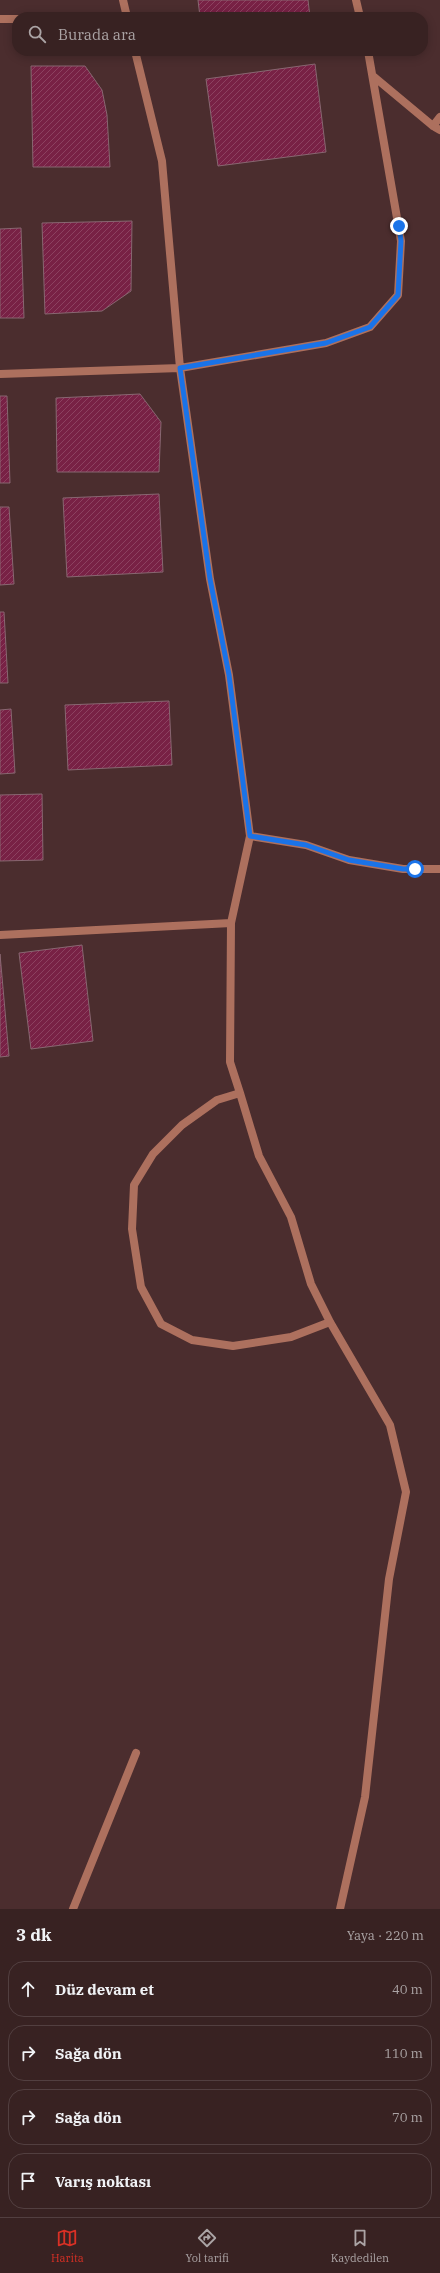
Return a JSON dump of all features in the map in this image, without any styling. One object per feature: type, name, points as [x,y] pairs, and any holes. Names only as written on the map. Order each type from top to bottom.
[{"type":"street","points":[[124,0],[125,12]]},
{"type":"street","points":[[356,0],[359,12]]},
{"type":"street","points":[[0,19],[12,19]]},
{"type":"street","points":[[136,56],[162,161],[180,368],[210,579],[229,675],[250,836],[231,923],[230,1062],[259,1156],[291,1217],[311,1284],[330,1322],[390,1425],[406,1492],[389,1579],[365,1797],[340,1909]]},
{"type":"street","points":[[0,374],[180,368],[326,343],[370,327],[398,295],[401,241],[374,76],[369,56]]},
{"type":"street","points":[[374,76],[436,128],[440,117]]},
{"type":"street","points":[[250,836],[306,845],[349,860],[403,869],[440,869]]},
{"type":"street","points":[[0,935],[231,923]]},
{"type":"street","points":[[240,1093],[217,1100],[182,1125],[153,1154],[134,1184],[132,1229],[141,1287],[161,1324],[192,1340],[233,1346],[291,1337],[330,1322]]},
{"type":"street","points":[[73,1909],[136,1753]]},
{"type":"building","points":[[198,0],[308,0],[309,12],[199,12]]},
{"type":"building","points":[[315,64],[326,152],[218,166],[206,79]]},
{"type":"building","points":[[31,66],[85,66],[102,90],[107,115],[110,167],[33,167]]},
{"type":"building","points":[[132,221],[131,291],[102,311],[45,314],[42,223]]},
{"type":"building","points":[[21,228],[24,318],[0,318],[0,229]]},
{"type":"building","points":[[140,394],[161,422],[159,472],[57,472],[56,398]]},
{"type":"building","points":[[0,396],[7,396],[10,483],[0,483]]},
{"type":"building","points":[[159,494],[163,572],[67,577],[63,498]]},
{"type":"building","points":[[0,507],[9,507],[14,584],[0,585]]},
{"type":"building","points":[[0,612],[4,612],[8,683],[0,683]]},
{"type":"building","points":[[169,701],[172,765],[68,770],[65,705]]},
{"type":"building","points":[[11,709],[15,773],[0,774],[0,710]]},
{"type":"building","points":[[42,794],[43,860],[0,861],[0,795]]},
{"type":"building","points":[[82,945],[93,1041],[31,1049],[19,953]]},
{"type":"building","points":[[0,954],[9,1056],[0,1057]]},
{"type":"route","points":[[399,226],[401,241],[398,295],[370,327],[326,343],[180,368],[210,579],[229,675],[250,836],[306,845],[349,860],[403,869],[415,869]]}]
